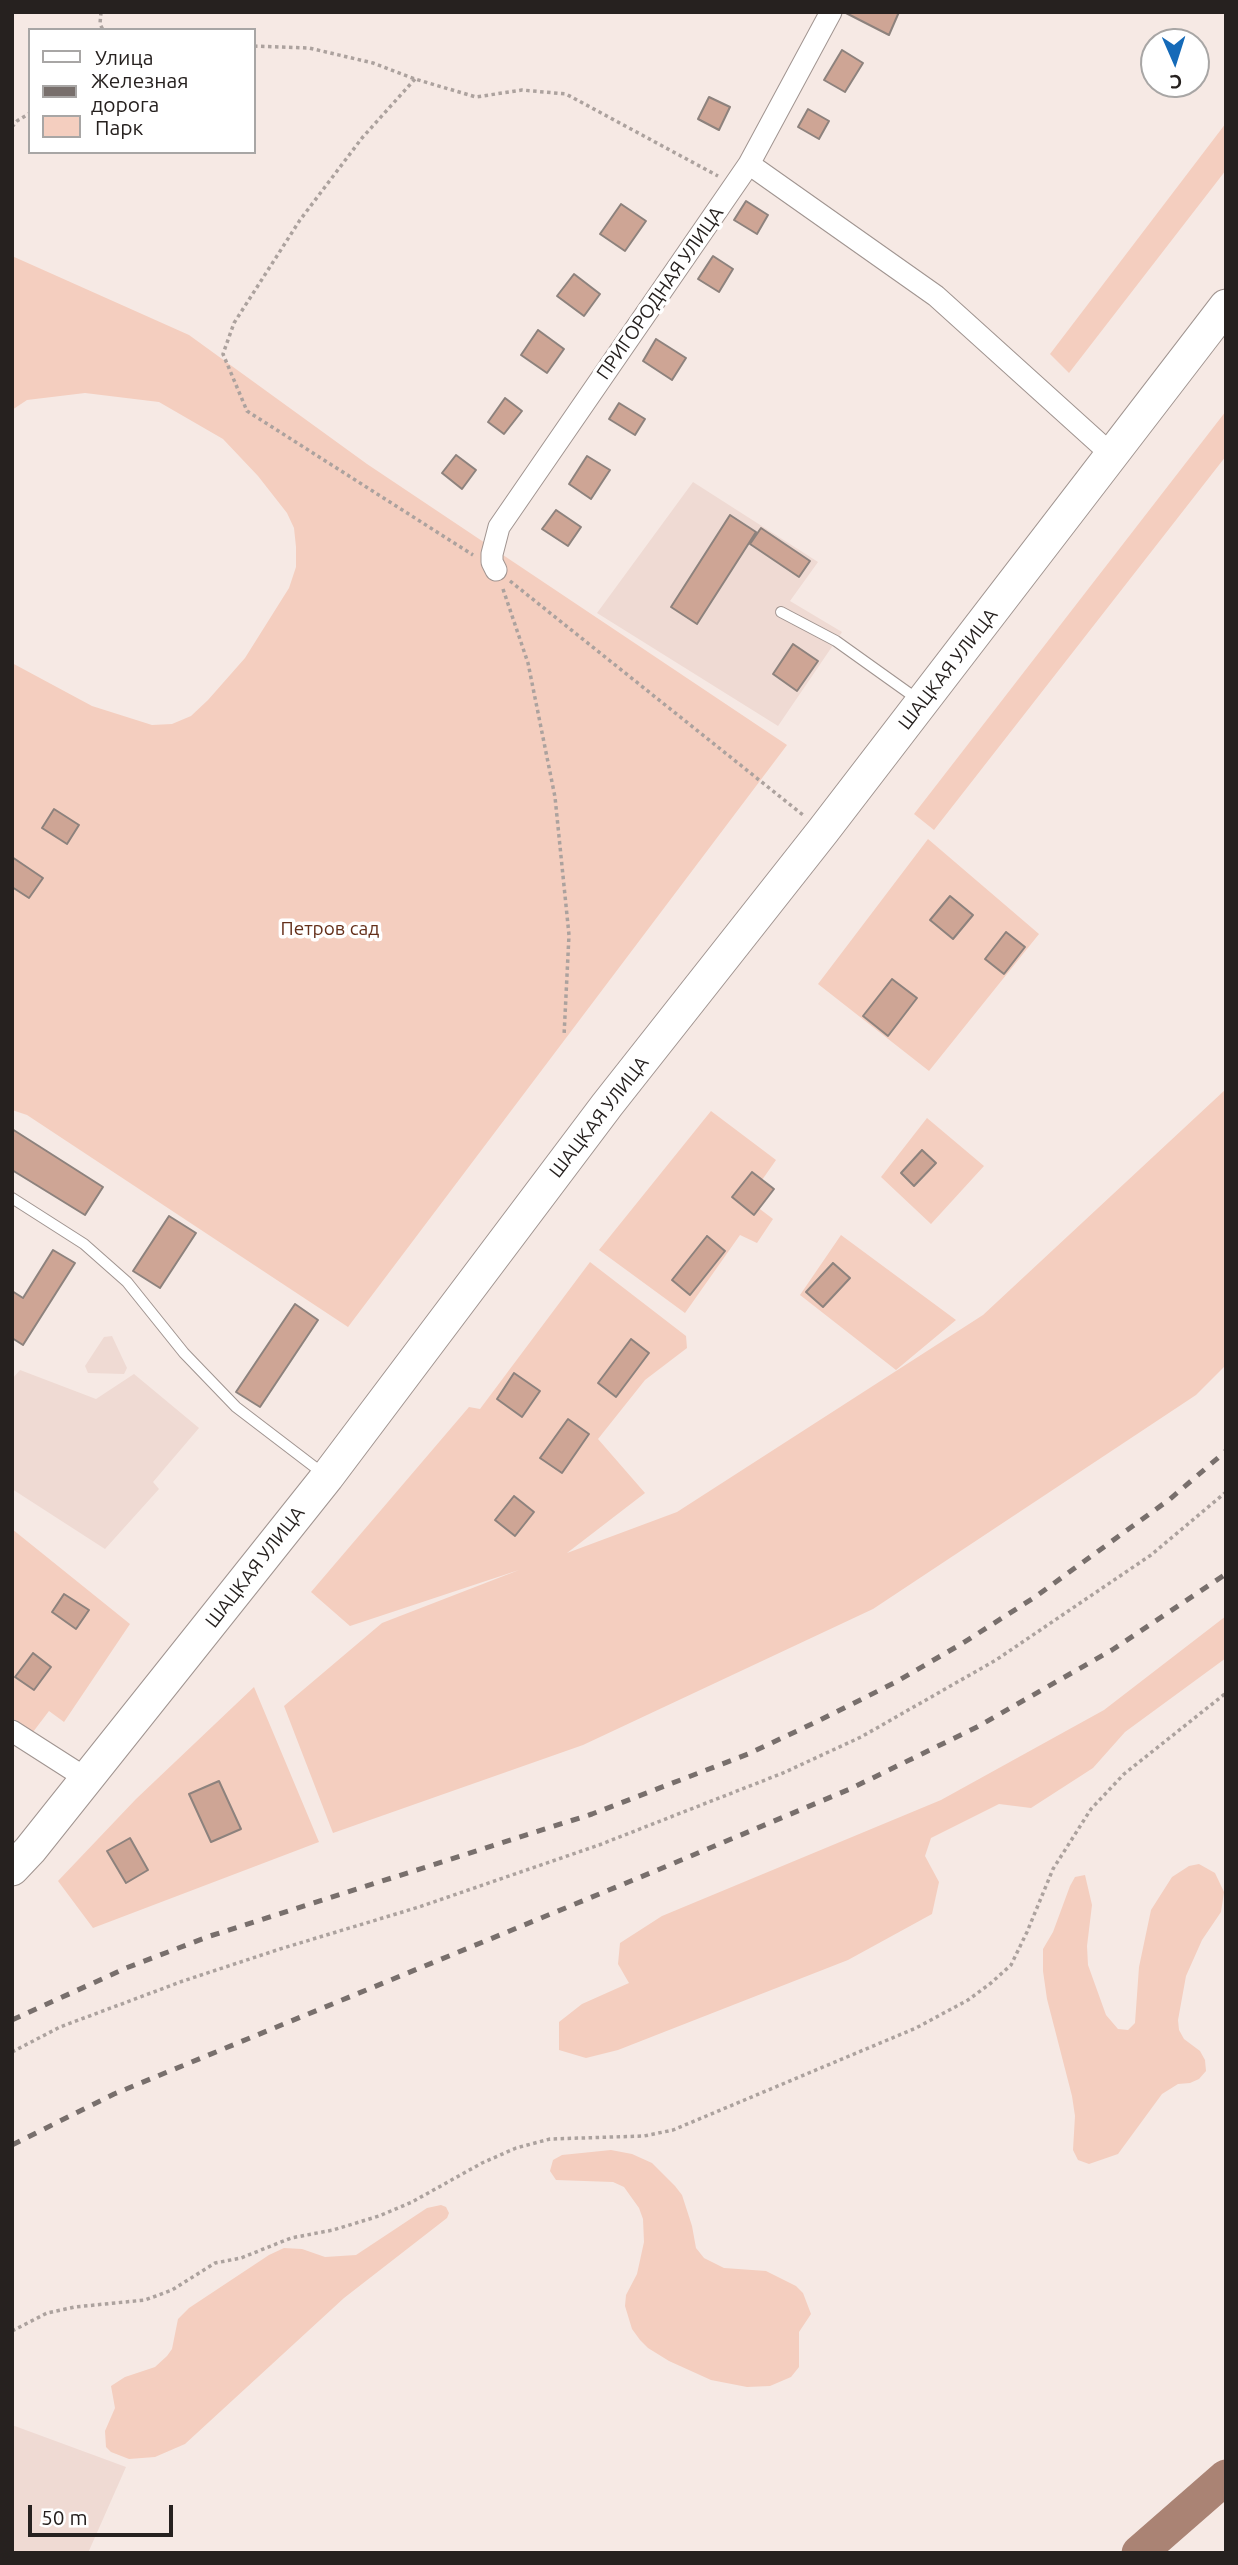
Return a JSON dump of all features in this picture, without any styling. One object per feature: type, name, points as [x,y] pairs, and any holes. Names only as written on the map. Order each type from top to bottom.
[{"type":"main road","name":"ШАЦКАЯ УЛИЦА","points":[[12,1869],[30,1850],[327,1477],[607,1105],[823,831],[1226,306]]},
{"type":"street","name":"ПРИГОРОДНАЯ УЛИЦА","points":[[496,570],[492,554],[499,527],[749,164],[831,12]]},
{"type":"street","points":[[749,164],[936,296],[1112,456]]},
{"type":"street","points":[[12,1731],[87,1779]]},
{"type":"lane","points":[[781,612],[836,641],[922,702]]},
{"type":"lane","points":[[12,1198],[84,1244],[127,1282],[184,1353],[236,1407],[327,1477]]},
{"type":"path","points":[[256,46],[309,48],[373,63],[476,97],[522,90],[566,94],[735,185]]},
{"type":"path","points":[[415,79],[362,138],[300,220],[234,323],[223,354],[247,411],[496,570],[823,831]]},
{"type":"path","points":[[12,127],[28,115]]},
{"type":"path","points":[[496,570],[528,663],[555,797],[569,935],[564,1037]]},
{"type":"path","points":[[12,2052],[60,2027],[183,1981],[419,1907],[599,1845],[794,1768],[861,1737],[996,1660],[1151,1555],[1226,1492]]},
{"type":"path","points":[[12,2331],[47,2313],[75,2307],[145,2300],[172,2290],[215,2263],[241,2258],[291,2238],[333,2230],[379,2216],[412,2202],[482,2163],[516,2148],[550,2139],[644,2136],[673,2130],[916,2028],[968,2000],[1010,1965],[1053,1869],[1091,1809],[1124,1774],[1226,1693]]},
{"type":"shaded area","points":[[693,482],[818,562],[790,601],[842,632],[778,726],[597,613]]},
{"type":"shaded area","points":[[112,1336],[127,1368],[124,1374],[88,1373],[85,1366],[104,1337]]},
{"type":"shaded area","points":[[20,1370],[96,1399],[134,1374],[199,1428],[153,1482],[159,1489],[105,1549],[12,1489],[12,1379]]},
{"type":"shaded area","points":[[12,2425],[126,2467],[88,2553],[12,2553]]},
{"type":"green space","points":[[1226,123],[1226,170],[1069,373],[1050,354]]},
{"type":"green space","name":"Петров сад","points":[[12,256],[189,335],[367,464],[787,745],[348,1327],[27,1115],[12,1110],[12,663],[92,706],[152,725],[172,724],[191,716],[245,658],[289,588],[296,567],[296,547],[294,528],[287,513],[258,476],[223,439],[159,402],[85,393],[27,400],[12,410]]},
{"type":"green space","points":[[1226,411],[1226,456],[934,830],[914,814]]},
{"type":"green space","points":[[928,839],[1039,934],[929,1071],[818,984]]},
{"type":"green space","points":[[1226,1089],[1226,1365],[1196,1395],[873,1609],[583,1745],[333,1833],[284,1706],[382,1623],[519,1570],[350,1626],[311,1592],[469,1407],[480,1409],[590,1262],[686,1336],[687,1348],[645,1380],[598,1439],[645,1493],[567,1553],[677,1512],[983,1315]]},
{"type":"green space","points":[[711,1111],[776,1160],[748,1200],[773,1219],[757,1243],[740,1235],[685,1313],[599,1250]]},
{"type":"green space","points":[[927,1118],[984,1166],[931,1224],[881,1177]]},
{"type":"green space","points":[[841,1235],[956,1320],[896,1370],[800,1295]]},
{"type":"green space","points":[[12,1529],[130,1624],[64,1722],[49,1711],[33,1732],[12,1718]]},
{"type":"green space","points":[[1226,1616],[1226,1658],[1125,1732],[1093,1768],[1031,1808],[999,1804],[931,1838],[925,1856],[939,1882],[932,1914],[848,1960],[618,2050],[586,2058],[559,2050],[559,2022],[582,2004],[629,1983],[618,1964],[620,1943],[662,1916],[941,1800],[1104,1710]]},
{"type":"green space","points":[[254,1687],[319,1842],[93,1928],[58,1881],[136,1799]]},
{"type":"green space","points":[[1199,1864],[1215,1873],[1224,1892],[1221,1912],[1202,1940],[1186,1976],[1178,2020],[1184,2039],[1200,2051],[1205,2060],[1206,2071],[1199,2079],[1178,2084],[1162,2094],[1118,2154],[1089,2164],[1078,2160],[1073,2150],[1075,2116],[1072,2096],[1047,1999],[1043,1949],[1053,1932],[1075,1877],[1085,1875],[1092,1905],[1087,1946],[1088,1965],[1106,2015],[1118,2029],[1128,2030],[1135,2023],[1139,1967],[1151,1910],[1172,1877],[1189,1866]]},
{"type":"green space","points":[[611,2150],[632,2154],[652,2163],[675,2186],[682,2195],[696,2248],[704,2258],[724,2268],[766,2271],[796,2286],[803,2293],[811,2314],[799,2332],[799,2367],[791,2377],[770,2386],[747,2387],[711,2380],[669,2361],[640,2340],[632,2329],[625,2306],[626,2295],[637,2274],[644,2242],[643,2219],[639,2208],[624,2187],[613,2182],[556,2180],[550,2171],[553,2160],[562,2155]]},
{"type":"green space","points":[[441,2205],[446,2207],[449,2213],[447,2218],[344,2298],[185,2444],[155,2457],[129,2459],[111,2452],[106,2447],[105,2431],[115,2408],[111,2386],[125,2377],[155,2367],[167,2356],[172,2349],[178,2319],[189,2308],[284,2248],[302,2249],[325,2257],[356,2255],[427,2208]]},
{"type":"building","points":[[844,12],[899,12],[889,35]]},
{"type":"building","points":[[842,50],[863,63],[845,92],[824,80]]},
{"type":"building","points":[[709,97],[730,107],[719,130],[698,119]]},
{"type":"building","points":[[808,109],[829,121],[819,139],[798,127]]},
{"type":"building","points":[[746,201],[768,215],[757,234],[734,220]]},
{"type":"building","points":[[621,204],[646,221],[625,251],[600,234]]},
{"type":"building","points":[[713,256],[733,269],[719,292],[698,279]]},
{"type":"building","points":[[574,274],[600,294],[584,316],[557,296]]},
{"type":"building","points":[[538,330],[564,349],[547,373],[521,355]]},
{"type":"building","points":[[656,339],[686,358],[672,380],[643,361]]},
{"type":"building","points":[[505,398],[522,411],[504,434],[488,422]]},
{"type":"building","points":[[619,403],[645,419],[635,435],[609,419]]},
{"type":"building","points":[[456,455],[476,470],[462,489],[442,473]]},
{"type":"building","points":[[587,456],[610,470],[591,499],[569,484]]},
{"type":"building","points":[[556,510],[581,527],[568,546],[542,529]]},
{"type":"building","points":[[730,515],[756,532],[697,624],[671,607]]},
{"type":"building","points":[[761,528],[810,561],[799,577],[750,544]]},
{"type":"building","points":[[793,644],[818,661],[797,691],[773,674]]},
{"type":"building","points":[[54,809],[79,825],[67,844],[42,828]]},
{"type":"building","points":[[12,857],[43,878],[29,898],[12,887]]},
{"type":"building","points":[[950,896],[973,915],[953,939],[930,920]]},
{"type":"building","points":[[1006,932],[1025,947],[1004,974],[985,959]]},
{"type":"building","points":[[892,979],[917,998],[888,1036],[863,1016]]},
{"type":"building","points":[[12,1129],[103,1187],[85,1215],[12,1170]]},
{"type":"building","points":[[922,1150],[936,1163],[914,1186],[901,1173]]},
{"type":"building","points":[[752,1172],[774,1189],[754,1215],[732,1197]]},
{"type":"building","points":[[169,1216],[196,1233],[160,1288],[133,1271]]},
{"type":"building","points":[[707,1236],[725,1251],[690,1295],[672,1280]]},
{"type":"building","points":[[53,1250],[75,1263],[23,1345],[12,1338],[12,1291],[23,1298]]},
{"type":"building","points":[[833,1263],[850,1278],[823,1307],[806,1292]]},
{"type":"building","points":[[295,1304],[318,1320],[260,1407],[236,1392]]},
{"type":"building","points":[[631,1339],[649,1353],[616,1397],[598,1383]]},
{"type":"building","points":[[514,1373],[540,1391],[522,1417],[497,1399]]},
{"type":"building","points":[[568,1419],[589,1434],[562,1473],[540,1458]]},
{"type":"building","points":[[514,1496],[534,1512],[515,1536],[495,1520]]},
{"type":"building","points":[[64,1594],[89,1610],[76,1629],[52,1612]]},
{"type":"building","points":[[33,1653],[51,1667],[34,1690],[15,1677]]},
{"type":"building","points":[[219,1781],[241,1829],[211,1842],[189,1794]]},
{"type":"building","points":[[130,1838],[148,1870],[126,1883],[107,1851]]},
{"type":"waterway","points":[[1139,2553],[1226,2477]]},
{"type":"railway","points":[[12,2020],[126,1968],[210,1936],[592,1814],[748,1754],[894,1683],[963,1643],[1035,1597],[1170,1499],[1226,1451]]},
{"type":"railway","points":[[12,2145],[114,2094],[850,1789],[977,1727],[1112,1650],[1226,1574]]}]
